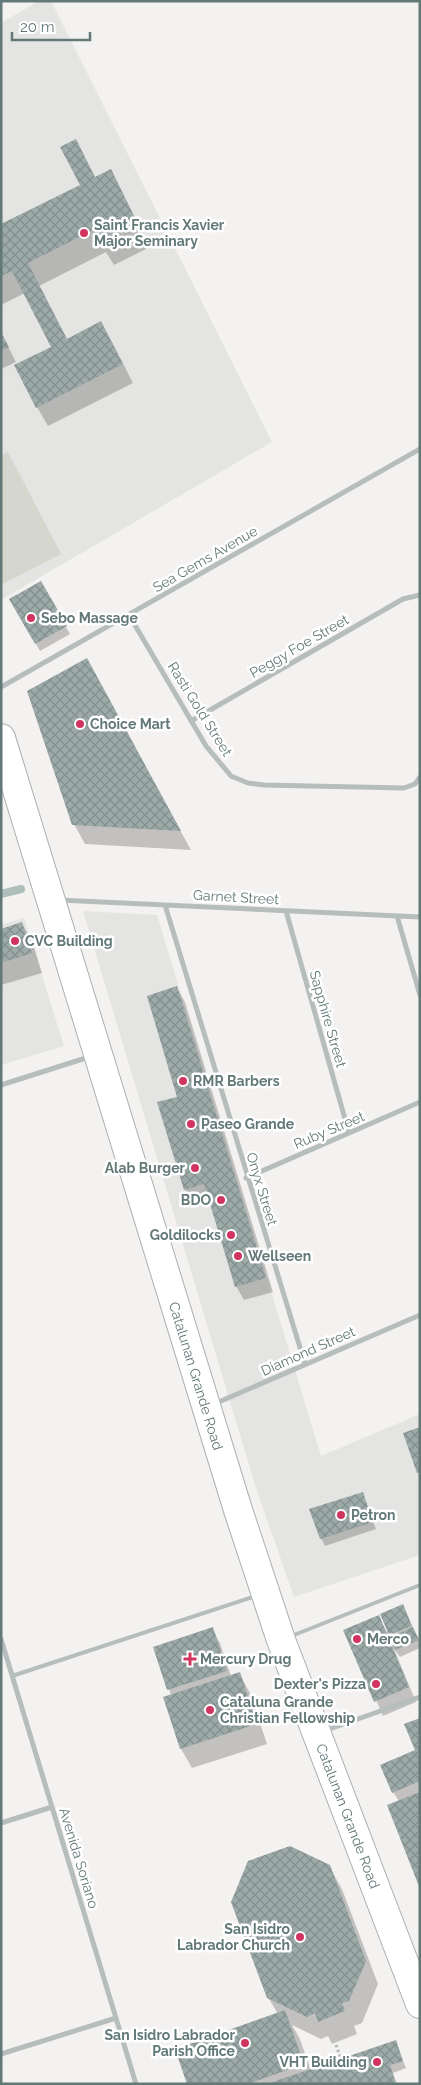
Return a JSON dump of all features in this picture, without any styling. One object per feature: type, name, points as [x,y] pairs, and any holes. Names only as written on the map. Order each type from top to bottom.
[{"type":"main road","name":"Catalunan Grande Road","points":[[1,738],[99,1053],[206,1408],[266,1592],[316,1734],[420,2004]]},
{"type":"street","name":"Sea Gems Avenue","points":[[1,687],[420,449]]},
{"type":"street","name":"Peggy Foe Street","points":[[191,720],[403,599],[420,595]]},
{"type":"street","name":"Rasti Gold Street","points":[[129,615],[206,746],[231,776],[248,783],[404,788],[415,784],[420,778]]},
{"type":"street","name":"Garnet Street","points":[[51,900],[420,918]]},
{"type":"street","name":"Onyx Street","points":[[165,905],[246,1178],[305,1364]]},
{"type":"street","name":"Sapphire Street","points":[[286,911],[349,1133]]},
{"type":"street","points":[[397,916],[420,995]]},
{"type":"street","points":[[1,1085],[99,1053]]},
{"type":"street","name":"Ruby Street","points":[[246,1178],[420,1102]]},
{"type":"street","name":"Diamond Street","points":[[206,1408],[420,1314]]},
{"type":"street","name":"Avenida Soriano","points":[[1,1639],[136,2084]]},
{"type":"street","points":[[316,1734],[420,1697]]},
{"type":"street","points":[[1,1822],[52,1807]]},
{"type":"street","points":[[1,2054],[116,2018]]},
{"type":"lane","points":[[282,1640],[420,1585]]},
{"type":"lane","points":[[12,1676],[266,1592]]},
{"type":"path","points":[[336,2045],[341,2059]]},
{"type":"shaded area","name":"Saint Francis Xavier Major Seminary","points":[[39,1],[51,1],[272,442],[1,600],[1,23]]},
{"type":"shaded area","points":[[8,452],[61,554],[1,585],[1,455]]},
{"type":"shaded area","points":[[83,911],[157,915],[321,1456],[420,1414],[420,1555],[294,1597],[255,1485]]},
{"type":"shaded area","points":[[24,918],[64,1046],[1,1065],[1,925]]},
{"type":"building","points":[[76,139],[95,177],[111,169],[138,224],[100,243],[93,230],[28,263],[67,339],[101,321],[123,364],[36,408],[14,365],[51,347],[12,271],[1,276],[1,224],[80,185],[60,147]]},
{"type":"building","points":[[1,332],[9,347],[1,351]]},
{"type":"building","points":[[41,581],[67,626],[35,644],[9,599]]},
{"type":"building","name":"Choice Mart","points":[[87,658],[181,831],[72,825],[27,691]]},
{"type":"building","name":"CVC Building","points":[[22,922],[32,953],[1,963],[1,929]]},
{"type":"building","name":"Paseo Grande","points":[[177,986],[266,1278],[235,1287],[204,1184],[184,1190],[157,1102],[177,1097],[147,996]]},
{"type":"building","points":[[420,1427],[420,1472],[417,1473],[403,1433]]},
{"type":"building","name":"Petron","points":[[363,1492],[373,1522],[320,1539],[309,1509]]},
{"type":"building","points":[[403,1604],[412,1626],[389,1635],[380,1614]]},
{"type":"building","points":[[379,1615],[409,1687],[374,1702],[343,1630]]},
{"type":"building","name":"Mercury Drug","points":[[213,1627],[227,1671],[167,1690],[153,1647]]},
{"type":"building","points":[[413,1627],[419,1640],[395,1650],[390,1637]]},
{"type":"building","name":"Cataluna Grande Christian Fellowship","points":[[240,1672],[257,1724],[180,1749],[163,1697]]},
{"type":"building","points":[[420,1718],[420,1781],[392,1793],[380,1765],[415,1750],[404,1724]]},
{"type":"building","points":[[420,1792],[420,1889],[387,1805]]},
{"type":"building","name":"San Isidro Labrador Church","points":[[290,1846],[330,1865],[366,1961],[349,2001],[342,2003],[345,2011],[318,2022],[315,2013],[307,2017],[267,1998],[231,1902],[248,1861]]},
{"type":"building","name":"San Isidro Labrador Parish Office","points":[[285,2010],[304,2064],[248,2084],[187,2084],[175,2049]]},
{"type":"building","points":[[396,2040],[403,2061],[390,2065],[396,2084],[267,2084]]},
{"type":"waterway","points":[[1,894],[21,889]]},
{"type":"place","name":"Saint Francis Xavier Major Seminary","points":[[84,233]]},
{"type":"place","name":"Sebo Massage","points":[[31,618]]},
{"type":"place","name":"Choice Mart","points":[[80,724]]},
{"type":"place","name":"CVC Building","points":[[15,941]]},
{"type":"place","name":"RMR Barbers","points":[[183,1081]]},
{"type":"place","name":"Paseo Grande","points":[[191,1124]]},
{"type":"place","name":"Alab Burger","points":[[195,1168]]},
{"type":"place","name":"BDO","points":[[221,1200]]},
{"type":"place","name":"Goldilocks","points":[[231,1235]]},
{"type":"place","name":"Wellseen","points":[[238,1256]]},
{"type":"place","name":"Petron","points":[[341,1515]]},
{"type":"place","name":"Merco","points":[[357,1639]]},
{"type":"place","name":"Mercury Drug","points":[[190,1659]]},
{"type":"place","name":"Dexter's Pizza","points":[[376,1684]]},
{"type":"place","name":"Cataluna Grande Christian Fellowship","points":[[210,1710]]},
{"type":"place","name":"San Isidro Labrador Church","points":[[300,1937]]},
{"type":"place","name":"San Isidro Labrador Parish Office","points":[[245,2043]]},
{"type":"place","name":"VHT Building","points":[[377,2062]]}]
